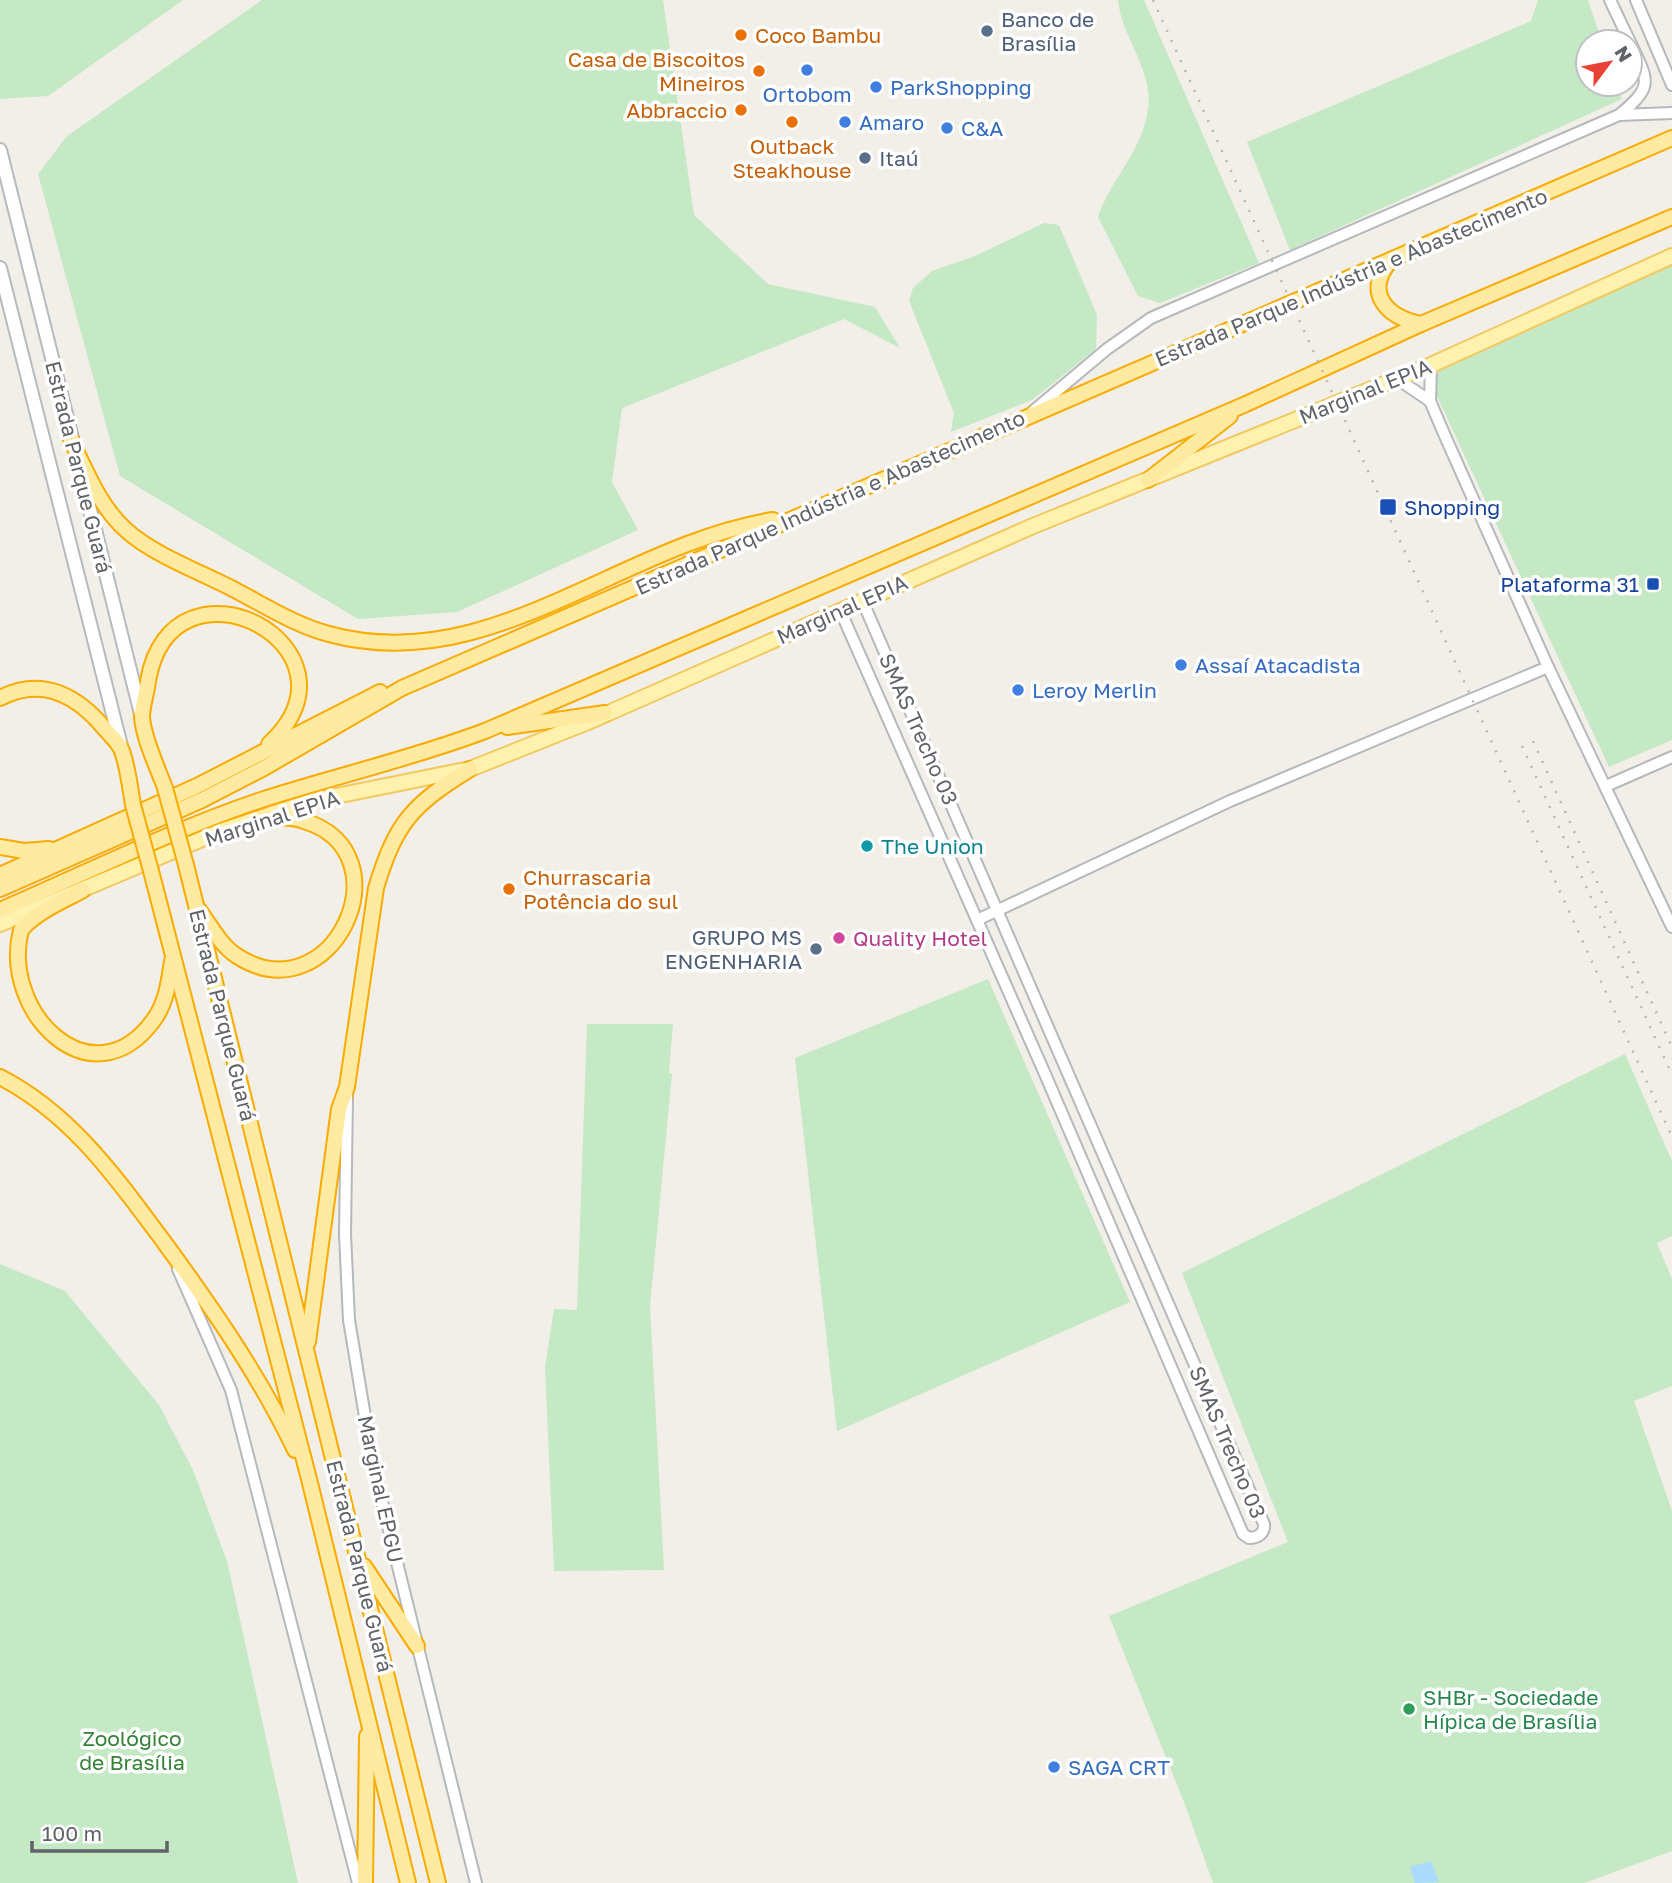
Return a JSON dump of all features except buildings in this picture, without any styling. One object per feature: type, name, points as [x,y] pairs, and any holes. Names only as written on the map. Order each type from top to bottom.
[{"type":"highway","name":"Estrada Parque Indústria e Abastecimento","points":[[0,889],[202,800],[264,768],[402,688],[1672,138]]},
{"type":"highway","points":[[0,909],[211,818],[305,787],[410,758],[485,731],[1246,404],[1421,324],[1672,217]]},
{"type":"highway","points":[[1392,260],[1380,279],[1381,301],[1397,318],[1421,324]]},
{"type":"highway","points":[[1148,480],[1246,404]]},
{"type":"highway","points":[[71,440],[108,510],[137,539],[309,628],[354,640],[417,644],[454,639],[479,632],[709,535],[741,525],[795,517]]},
{"type":"highway","points":[[142,718],[154,658],[169,634],[195,619],[216,614],[251,620],[268,628],[285,645],[297,681],[294,707],[284,730],[252,759]]},
{"type":"highway","points":[[0,875],[252,759],[361,700],[402,688]]},
{"type":"highway","points":[[0,698],[29,689],[57,691],[89,710],[121,748]]},
{"type":"highway","points":[[485,731],[605,713]]},
{"type":"highway","name":"Estrada Parque Guará","points":[[142,718],[186,864],[438,1883]]},
{"type":"highway","name":"Estrada Parque Guará","points":[[121,748],[133,805],[174,952],[309,1479],[408,1883]]},
{"type":"highway","points":[[307,1348],[339,1110],[347,1087],[376,888],[388,850],[400,825],[425,798],[470,769]]},
{"type":"highway","points":[[265,816],[305,787]]},
{"type":"highway","points":[[196,905],[234,954],[260,966],[289,968],[305,963],[325,951],[344,930],[352,912],[355,885],[350,863],[342,848],[313,824],[295,818],[265,816]]},
{"type":"highway","points":[[0,847],[24,851],[68,845]]},
{"type":"highway","points":[[5,969],[14,940],[23,928],[83,890]]},
{"type":"highway","points":[[32,1034],[50,1044],[81,1053],[105,1052],[131,1042],[154,1020],[161,1007],[174,952]]},
{"type":"highway","points":[[0,1077],[39,1101],[68,1124],[93,1151],[168,1247],[254,1372],[309,1479]]},
{"type":"highway","points":[[357,1556],[417,1646]]},
{"type":"highway","points":[[365,1883],[368,1721]]},
{"type":"main road","name":"Estrada Parque Guará","points":[[0,150],[142,718]]},
{"type":"main road","name":"Marginal EPIA","points":[[0,924],[265,816],[316,800],[470,769],[862,600],[1431,365],[1672,257]]},
{"type":"main road","name":"Estrada Parque Guará","points":[[0,268],[121,748]]},
{"type":"street","points":[[1610,0],[1623,28]]},
{"type":"street","points":[[1636,0],[1672,85]]},
{"type":"street","points":[[1644,58],[1657,51]]},
{"type":"street","points":[[1027,416],[1107,349],[1150,318],[1619,115],[1640,98]]},
{"type":"street","points":[[1619,115],[1672,113]]},
{"type":"street","points":[[1431,365],[1430,401],[1548,667],[1672,927]]},
{"type":"street","points":[[1396,378],[1430,401]]},
{"type":"street","name":"SMAS Trecho 03","points":[[840,610],[1048,1079],[1243,1534],[1254,1538],[1261,1534],[1264,1524],[862,600]]},
{"type":"street","points":[[859,650],[880,639]]},
{"type":"street","points":[[977,920],[1230,801],[1548,667]]},
{"type":"street","points":[[1606,786],[1672,757]]},
{"type":"street","points":[[1048,1079],[1065,1065]]},
{"type":"street","points":[[1048,1079],[1070,1077]]},
{"type":"street","name":"Marginal EPGU","points":[[347,1087],[345,1234],[349,1320],[373,1465],[476,1883]]},
{"type":"street","points":[[168,1247],[231,1390],[358,1883]]},
{"type":"green space","points":[[0,0],[183,0],[48,96],[0,99]]},
{"type":"green space","points":[[262,0],[663,0],[694,215],[768,284],[875,307],[900,348],[844,319],[622,408],[612,482],[638,530],[457,612],[358,619],[120,476],[38,174],[67,136]]},
{"type":"green space","points":[[1118,0],[1144,0],[1259,263],[1160,303],[1138,296],[1098,217],[1140,138],[1148,109],[1146,81],[1120,13]]},
{"type":"green space","points":[[1538,0],[1588,0],[1597,28],[1574,28],[1574,98],[1622,99],[1290,250],[1247,142],[1531,21]]},
{"type":"green space","points":[[1044,223],[1059,225],[1097,315],[1096,349],[1032,400],[951,432],[954,413],[909,301],[913,288],[932,271],[975,256]]},
{"type":"green space","points":[[1672,265],[1672,740],[1609,767],[1436,394],[1434,380],[1441,367]]},
{"type":"green space","points":[[988,979],[1130,1302],[837,1431],[795,1058]]},
{"type":"green space","points":[[587,1024],[673,1024],[669,1073],[672,1074],[650,1306],[664,1570],[554,1571],[545,1367],[554,1309],[577,1310]]},
{"type":"green space","points":[[1625,1054],[1672,1161],[1672,1236],[1657,1243],[1672,1279],[1672,1386],[1634,1401],[1672,1511],[1672,1851],[1584,1883],[1213,1883],[1184,1802],[1109,1616],[1288,1542],[1182,1273]]},
{"type":"green space","name":"Zoológico de Brasília","points":[[0,1264],[65,1291],[159,1405],[193,1470],[227,1561],[298,1883],[0,1883]]},
{"type":"water","points":[[1431,1861],[1439,1882],[1415,1883],[1410,1867]]},
{"type":"railway","points":[[1153,0],[1672,1137]]},
{"type":"railway","points":[[1533,741],[1672,1047]]},
{"type":"railway","points":[[1522,746],[1672,1075]]},
{"type":"place","name":"Banco de Brasília","points":[[987,31]]},
{"type":"place","name":"Coco Bambu","points":[[741,35]]},
{"type":"place","name":"Ortobom","points":[[807,70]]},
{"type":"place","name":"Casa de Biscoitos Mineiros","points":[[759,71]]},
{"type":"place","name":"ParkShopping","points":[[876,87]]},
{"type":"place","name":"Abbraccio","points":[[741,110]]},
{"type":"place","name":"Outback Steakhouse","points":[[792,122]]},
{"type":"place","name":"Amaro","points":[[845,122]]},
{"type":"place","name":"C&A","points":[[947,128]]},
{"type":"place","name":"Itaú","points":[[865,158]]},
{"type":"place","name":"Shopping","points":[[1388,507]]},
{"type":"place","name":"Plataforma 31","points":[[1653,584]]},
{"type":"place","name":"Assaí Atacadista","points":[[1181,665]]},
{"type":"place","name":"Leroy Merlin","points":[[1018,690]]},
{"type":"place","name":"The Union","points":[[867,846]]},
{"type":"place","name":"Churrascaria Potência do sul","points":[[509,889]]},
{"type":"place","name":"Quality Hotel","points":[[839,938]]},
{"type":"place","name":"GRUPO MS ENGENHARIA","points":[[816,949]]},
{"type":"place","name":"SHBr - Sociedade Hípica de Brasília","points":[[1409,1709]]},
{"type":"place","name":"SAGA CRT","points":[[1054,1767]]}]
